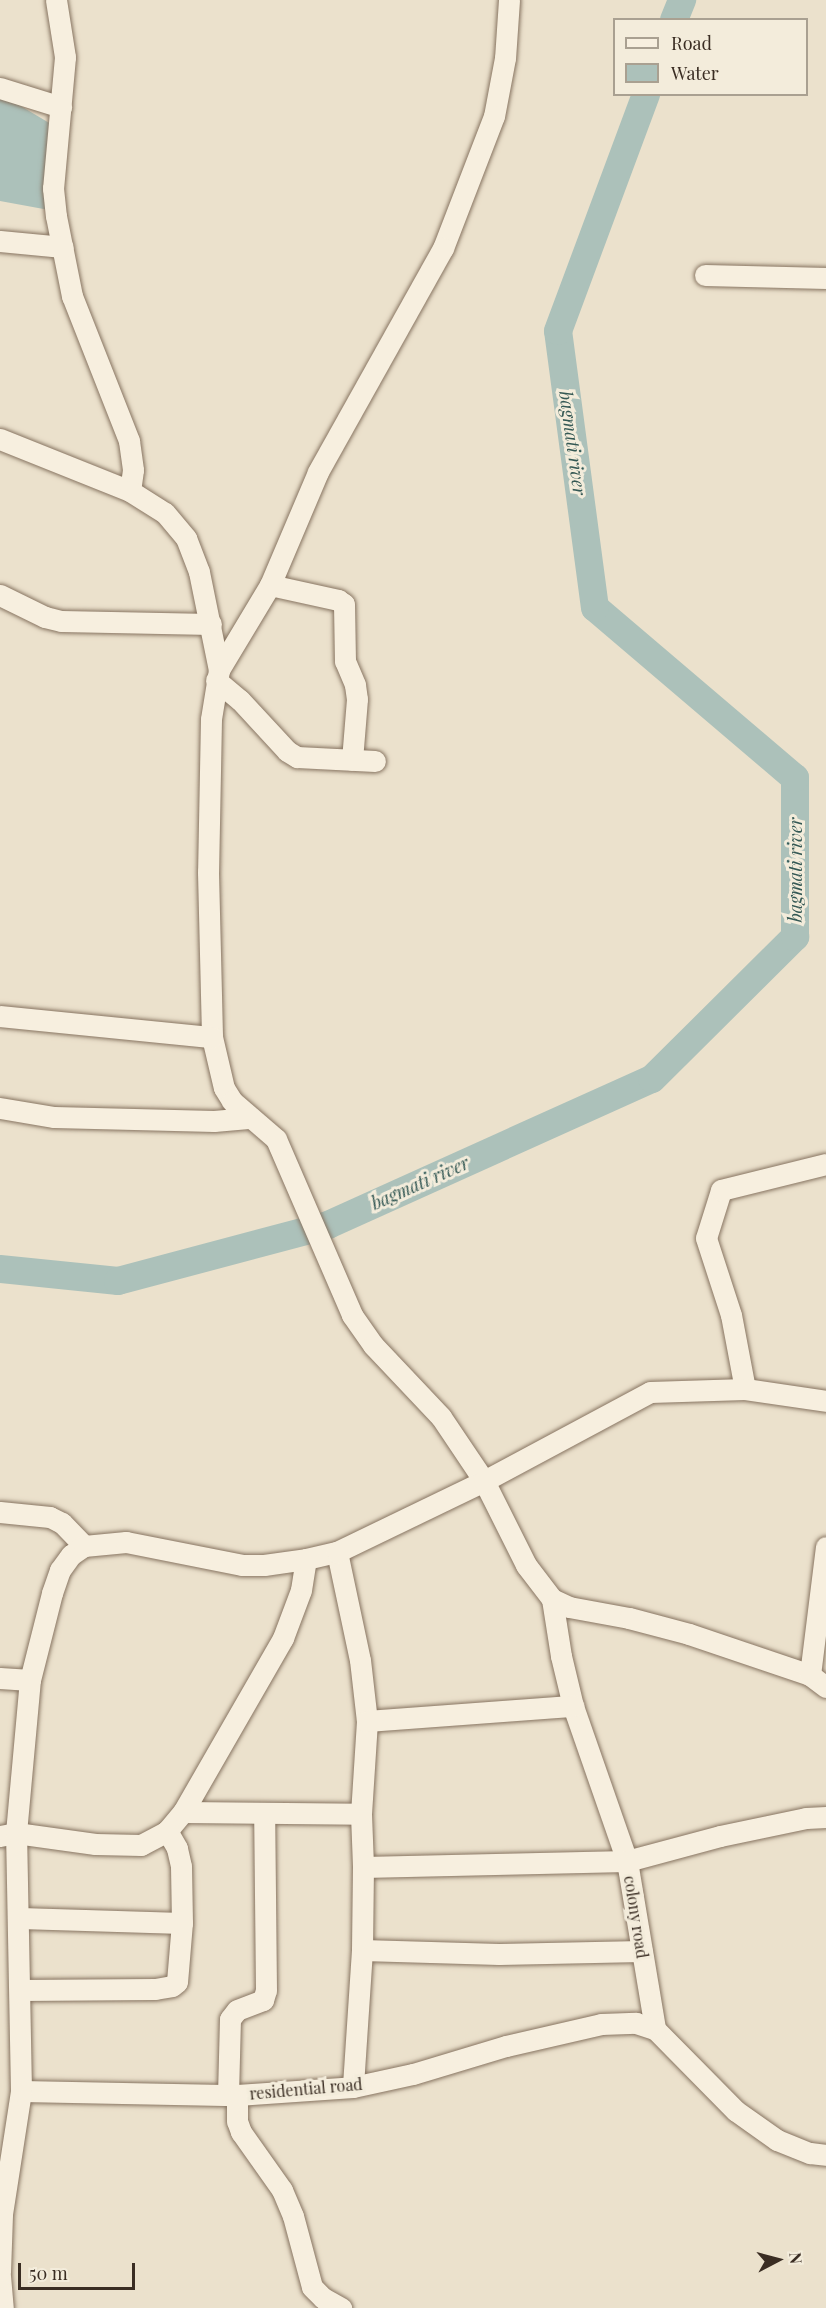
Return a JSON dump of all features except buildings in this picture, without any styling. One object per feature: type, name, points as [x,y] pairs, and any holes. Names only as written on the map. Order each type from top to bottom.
[{"type":"street","points":[[56,0],[65,57],[53,188],[56,216],[72,296],[129,441],[133,470],[130,491]]},
{"type":"street","points":[[218,675],[270,585],[318,472],[443,248],[494,116],[505,58],[509,0]]},
{"type":"street","points":[[0,88],[61,107]]},
{"type":"street","points":[[0,241],[63,247]]},
{"type":"street","points":[[705,275],[826,278]]},
{"type":"street","points":[[0,440],[130,491],[165,513],[186,538],[199,572],[211,624],[218,675],[211,719],[207,881],[212,1037],[224,1088],[232,1101],[276,1139],[352,1316],[373,1345],[441,1417],[484,1481],[526,1565],[552,1599],[569,1607],[629,1618],[689,1634],[818,1681],[826,1547]]},
{"type":"street","points":[[270,585],[338,600],[344,604],[345,661],[355,685],[357,699],[352,760]]},
{"type":"street","points":[[0,595],[45,616],[62,621],[211,624]]},
{"type":"street","points":[[218,675],[287,751],[309,759],[375,761]]},
{"type":"street","points":[[0,1016],[212,1037]]},
{"type":"street","points":[[0,1108],[54,1117],[213,1121],[251,1118]]},
{"type":"street","points":[[745,1389],[731,1315],[706,1238],[721,1190],[826,1164]]},
{"type":"street","points":[[3,2308],[0,2274],[7,2147],[21,2091],[20,1918],[8,1835],[30,1680],[60,1570],[71,1555],[84,1546],[126,1542],[242,1565],[264,1565],[306,1559],[337,1552],[484,1481],[650,1392],[745,1389],[826,1401]]},
{"type":"street","points":[[0,1512],[50,1517],[62,1523],[84,1546]]},
{"type":"street","points":[[337,1552],[360,1660],[366,1721],[361,1814],[362,1950],[353,2087]]},
{"type":"street","points":[[8,1835],[95,1844],[141,1845],[167,1831],[183,1812],[283,1638],[301,1590],[306,1559]]},
{"type":"street","name":"colony road","points":[[552,1599],[561,1656],[573,1706],[627,1861],[655,2029]]},
{"type":"street","points":[[0,1678],[30,1680]]},
{"type":"street","points":[[366,1721],[573,1706]]},
{"type":"street","points":[[183,1812],[361,1814]]},
{"type":"street","points":[[264,1813],[266,1990],[262,2000],[237,2010],[230,2019],[232,2095],[241,2132],[282,2190],[293,2216],[312,2287],[323,2298],[341,2308]]},
{"type":"street","points":[[363,1867],[627,1861],[720,1836],[806,1818],[826,1817]]},
{"type":"street","points":[[20,1990],[155,1989],[172,1986],[179,1976],[182,1923],[180,1857],[167,1831]]},
{"type":"street","points":[[20,1918],[182,1923]]},
{"type":"street","points":[[362,1950],[499,1954],[642,1951]]},
{"type":"street","name":"residential road","points":[[21,2091],[232,2095],[353,2087],[413,2074],[506,2046],[601,2024],[636,2023],[655,2029]]},
{"type":"street","points":[[655,2029],[736,2111],[777,2140],[810,2153],[826,2155]]},
{"type":"water","points":[[0,98],[14,102],[51,124],[49,210],[0,201]]},
{"type":"waterway","name":"bagmati river","points":[[675,18],[682,0]]},
{"type":"waterway","name":"bagmati river","points":[[0,1269],[118,1281],[328,1225],[652,1079],[795,937],[795,778],[595,608],[558,331],[645,96]]}]
